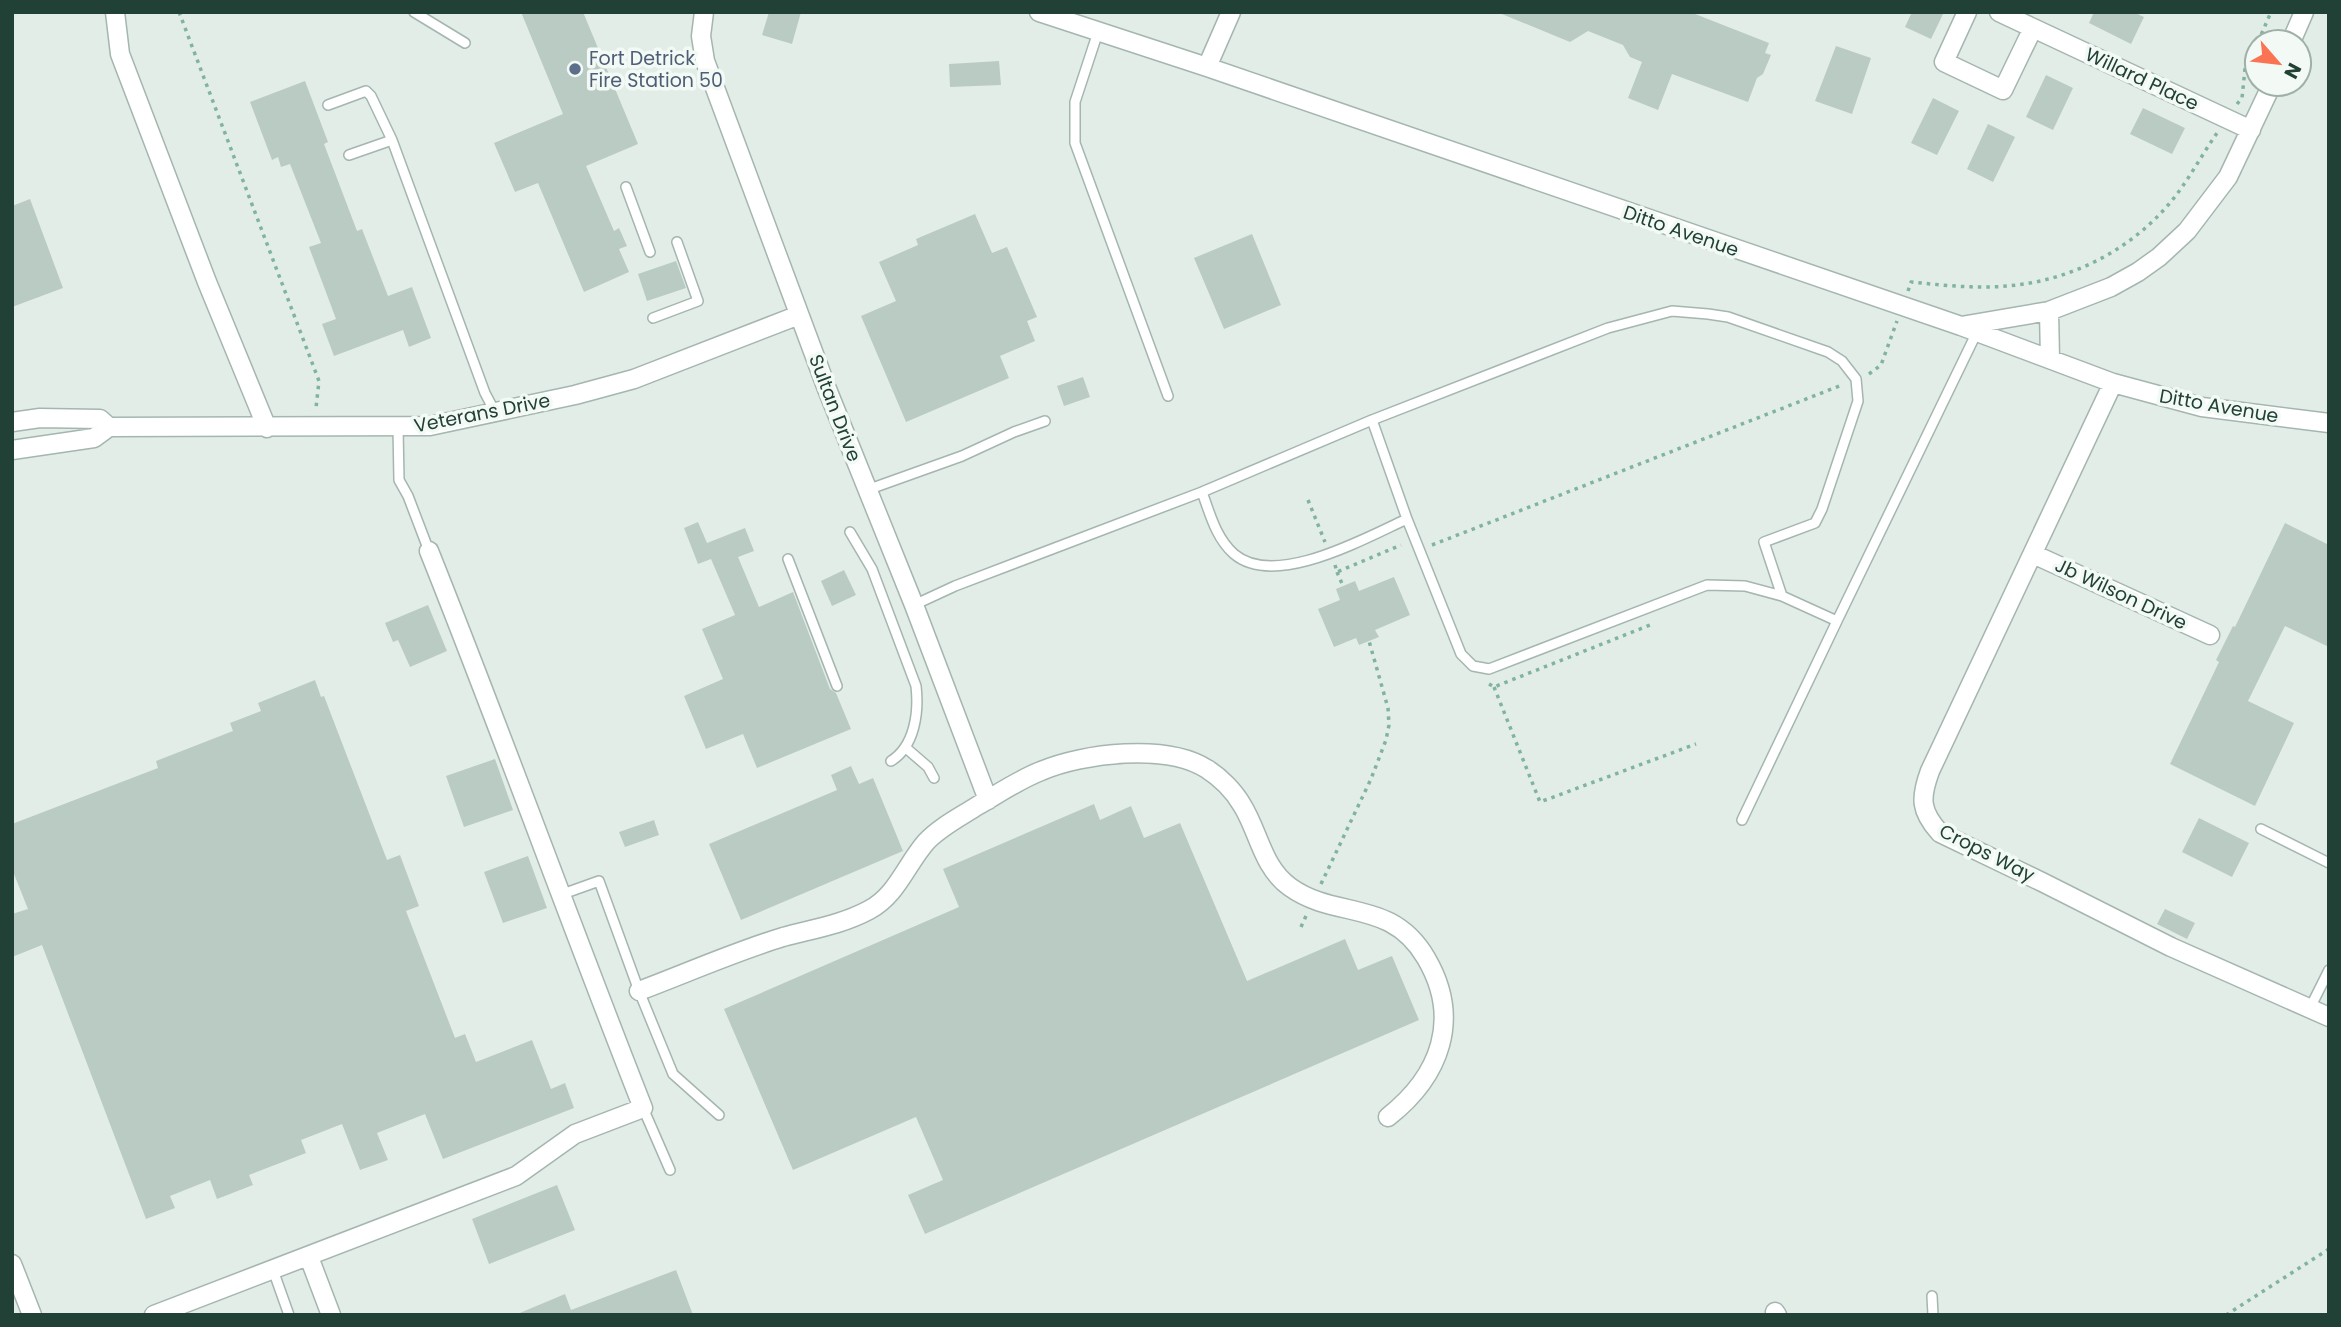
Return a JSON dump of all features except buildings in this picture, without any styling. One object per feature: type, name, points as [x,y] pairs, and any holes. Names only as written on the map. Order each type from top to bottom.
[{"type":"street","points":[[115,12],[120,54],[207,282],[267,428]]},
{"type":"street","name":"Sultan Drive","points":[[704,12],[701,36],[705,61],[799,315],[988,800]]},
{"type":"street","name":"Ditto Avenue","points":[[1039,12],[1207,67],[1969,329],[2113,383],[2202,407],[2329,423]]},
{"type":"street","points":[[1207,67],[1231,12]]},
{"type":"street","points":[[1967,12],[1944,62],[2003,90],[2033,28]]},
{"type":"street","name":"Willard Place","points":[[1999,12],[2251,130]]},
{"type":"street","points":[[1969,329],[2049,311],[2111,287],[2159,257],[2186,231],[2228,177],[2266,98]]},
{"type":"street","points":[[2049,311],[2050,359]]},
{"type":"street","name":"Veterans Drive","points":[[12,422],[40,418],[100,419],[109,426],[430,426],[575,395],[634,379],[799,315]]},
{"type":"street","name":"Crops Way","points":[[2113,383],[1930,771],[1924,787],[1923,806],[1930,822],[1940,833],[2171,947],[2329,1017]]},
{"type":"street","name":"Veterans Drive","points":[[12,450],[94,438],[109,426]]},
{"type":"street","points":[[154,1315],[516,1176],[575,1134],[643,1108],[429,551]]},
{"type":"street","name":"Jb Wilson Drive","points":[[2033,554],[2210,635]]},
{"type":"street","points":[[639,991],[782,937],[838,924],[871,909],[890,895],[927,842],[949,823],[1007,787],[1044,770],[1086,758],[1117,753],[1160,754],[1206,768],[1226,785],[1242,805],[1270,868],[1290,887],[1314,899],[1375,915],[1410,937],[1422,951],[1441,991],[1441,1041],[1433,1065],[1423,1083],[1408,1101],[1388,1117]]},
{"type":"street","points":[[309,1257],[331,1315]]},
{"type":"street","points":[[12,1264],[32,1315]]},
{"type":"lane","points":[[414,12],[465,43]]},
{"type":"lane","points":[[1098,32],[1075,102],[1076,143],[1168,396]]},
{"type":"lane","points":[[328,105],[366,91],[372,96],[392,140],[485,393],[495,412]]},
{"type":"lane","points":[[349,155],[392,140]]},
{"type":"lane","points":[[626,187],[650,252]]},
{"type":"lane","points":[[653,318],[698,301],[677,242]]},
{"type":"lane","points":[[914,605],[1006,565],[1202,492],[1372,420],[1608,328],[1672,311],[1728,317],[1828,352],[1842,361],[1856,379],[1858,401],[1815,523],[1764,542],[1782,596]]},
{"type":"lane","points":[[1742,820],[1837,621],[1969,329]]},
{"type":"lane","points":[[1372,420],[1407,519],[1461,654],[1473,666],[1489,669],[1707,585],[1745,586],[1782,596],[1837,621]]},
{"type":"lane","points":[[867,490],[962,456],[1045,421]]},
{"type":"lane","points":[[398,428],[399,481],[408,496],[429,551]]},
{"type":"lane","points":[[1202,492],[1216,531],[1235,554],[1257,566],[1280,566],[1330,554],[1407,519]]},
{"type":"lane","points":[[850,532],[872,569],[916,686],[916,715],[906,748],[900,756],[891,761]]},
{"type":"lane","points":[[789,559],[837,686]]},
{"type":"lane","points":[[906,748],[928,767],[934,778]]},
{"type":"lane","points":[[2261,829],[2329,863]]},
{"type":"lane","points":[[560,895],[599,881],[673,1074],[719,1115]]},
{"type":"lane","points":[[2310,1008],[2329,970]]},
{"type":"lane","points":[[643,1108],[670,1170]]},
{"type":"lane","points":[[273,1270],[289,1315]]},
{"type":"lane","points":[[1932,1296],[1933,1315]]},
{"type":"path","points":[[179,12],[319,381],[314,427]]},
{"type":"path","points":[[2264,28],[2271,12]]},
{"type":"path","points":[[1337,572],[1403,544],[1407,554],[1419,550],[1874,373],[1881,365],[1911,282],[2005,287],[2036,283],[2096,262],[2124,245],[2171,202],[2242,98],[2243,88]]},
{"type":"path","points":[[1308,500],[1343,586]]},
{"type":"path","points":[[1494,687],[1650,625]]},
{"type":"path","points":[[1301,927],[1371,779],[1386,740],[1388,708],[1368,641]]},
{"type":"path","points":[[1481,684],[1494,687],[1540,802],[1696,744]]},
{"type":"path","points":[[2226,1315],[2329,1250]]},
{"type":"place","name":"Fort Detrick Fire Station 50","points":[[575,69]]}]
